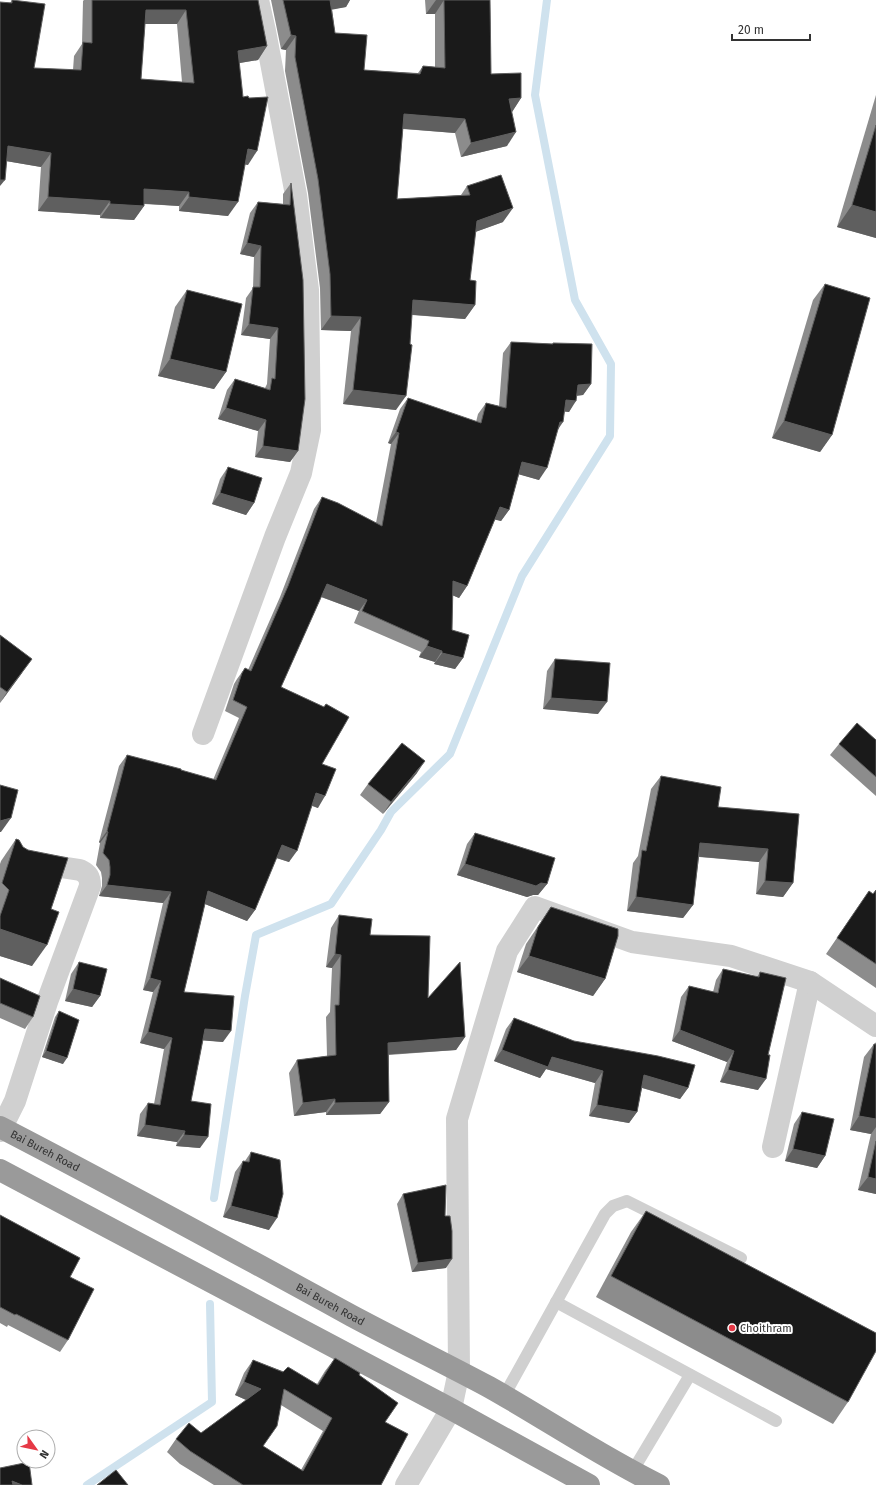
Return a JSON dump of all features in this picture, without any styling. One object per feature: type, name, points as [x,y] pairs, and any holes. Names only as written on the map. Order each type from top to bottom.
[{"type":"highway","name":"Bai Bureh Road","points":[[0,1128],[73,1165],[363,1322],[458,1371],[504,1396],[632,1472],[658,1485]]},
{"type":"highway","points":[[0,1170],[451,1409],[582,1484]]},
{"type":"street","points":[[203,734],[275,536],[301,473],[310,430],[308,290],[296,195],[258,0]]},
{"type":"street","points":[[0,1128],[15,1101],[47,1002],[90,886],[90,878],[87,873],[80,870],[53,867],[16,859]]},
{"type":"street","points":[[406,1485],[451,1409],[458,1371],[457,1119],[507,951],[535,906],[632,942],[731,956],[810,982],[876,1026]]},
{"type":"street","points":[[773,1147],[810,982]]},
{"type":"lane","points":[[504,1396],[605,1214],[614,1206],[626,1201],[740,1258]]},
{"type":"lane","points":[[556,1302],[776,1421]]},
{"type":"lane","points":[[632,1472],[690,1374]]},
{"type":"building","points":[[12,0],[45,4],[34,68],[81,70],[83,42],[92,43],[92,0],[258,0],[267,46],[238,51],[243,97],[268,97],[257,151],[248,149],[238,202],[189,197],[189,192],[144,189],[144,206],[110,204],[110,201],[48,197],[51,153],[8,146],[5,180],[0,180],[0,2],[12,3]],"holes":[[[146,10],[186,10],[194,83],[141,79]]]},
{"type":"building","points":[[283,0],[330,0],[335,33],[367,35],[364,70],[420,74],[423,66],[445,68],[444,0],[490,0],[491,74],[521,73],[521,98],[509,99],[516,132],[471,143],[465,119],[404,114],[397,199],[470,195],[467,186],[501,175],[513,208],[477,221],[470,280],[476,281],[475,305],[413,300],[410,344],[412,345],[406,396],[353,390],[361,317],[331,316],[330,274],[318,179],[295,57],[296,36],[291,35]]},
{"type":"building","points":[[876,125],[876,212],[852,205]]},
{"type":"building","points":[[291,183],[303,280],[305,399],[298,451],[263,446],[266,420],[226,408],[235,379],[270,390],[272,378],[275,379],[278,328],[249,324],[253,287],[260,287],[261,246],[247,243],[258,202],[290,205]]},
{"type":"building","points":[[825,284],[870,298],[832,435],[784,421]]},
{"type":"building","points":[[187,290],[242,304],[226,372],[170,359]]},
{"type":"building","points":[[511,342],[592,344],[591,384],[578,385],[576,401],[566,400],[563,422],[560,422],[547,468],[522,462],[509,510],[500,507],[467,586],[453,581],[452,630],[469,635],[463,658],[442,653],[442,651],[427,646],[429,641],[362,611],[367,600],[327,584],[281,687],[324,707],[326,704],[349,717],[322,764],[336,769],[325,796],[316,793],[297,851],[282,845],[255,910],[208,891],[184,992],[234,996],[231,1031],[205,1029],[191,1101],[211,1104],[208,1137],[184,1135],[185,1131],[145,1125],[148,1103],[160,1105],[172,1038],[148,1032],[161,981],[150,978],[171,892],[107,885],[110,875],[110,867],[109,860],[103,853],[107,831],[127,755],[216,780],[247,707],[233,700],[242,673],[245,668],[251,671],[288,586],[322,497],[338,503],[382,526],[399,433],[396,432],[408,398],[481,423],[486,403],[506,408]]},
{"type":"building","points":[[228,467],[262,478],[254,503],[220,493]]},
{"type":"building","points":[[0,635],[32,659],[7,692],[0,687]]},
{"type":"building","points":[[555,659],[610,663],[607,702],[551,698]]},
{"type":"building","points":[[857,723],[876,740],[876,777],[839,744]]},
{"type":"building","points":[[402,743],[425,761],[391,802],[368,784]]},
{"type":"building","points":[[661,776],[721,787],[718,807],[799,814],[793,883],[765,881],[768,849],[700,843],[693,905],[636,897],[642,850],[646,851]]},
{"type":"building","points":[[0,785],[18,790],[11,818],[0,821]]},
{"type":"building","points":[[475,833],[555,858],[547,884],[541,883],[536,886],[465,864]]},
{"type":"building","points":[[16,839],[19,840],[23,847],[28,850],[68,858],[51,909],[59,912],[47,945],[0,929],[0,916],[9,890],[2,883]]},
{"type":"building","points":[[876,890],[876,964],[837,938],[869,891],[873,894]]},
{"type":"building","points":[[551,907],[618,929],[618,936],[605,979],[529,956],[538,927]]},
{"type":"building","points":[[339,915],[372,919],[370,935],[430,936],[428,998],[460,962],[465,1037],[388,1043],[389,1102],[335,1103],[335,1099],[303,1103],[297,1060],[336,1055],[335,1005],[339,1005],[341,955],[335,954]]},
{"type":"building","points":[[79,962],[107,969],[100,996],[73,989]]},
{"type":"building","points":[[723,969],[759,977],[760,972],[786,978],[768,1055],[770,1055],[766,1079],[728,1070],[734,1051],[680,1030],[689,986],[718,993]]},
{"type":"building","points":[[0,978],[40,996],[33,1017],[0,1003]]},
{"type":"building","points":[[59,1011],[79,1020],[67,1058],[46,1051]]},
{"type":"building","points":[[514,1018],[574,1041],[658,1056],[695,1065],[688,1088],[644,1075],[637,1112],[597,1105],[603,1071],[552,1057],[548,1067],[502,1050]]},
{"type":"building","points":[[874,1044],[876,1044],[876,1119],[859,1116]]},
{"type":"building","points":[[802,1112],[834,1119],[825,1156],[793,1149]]},
{"type":"building","points":[[876,1141],[876,1179],[868,1177]]},
{"type":"building","points":[[251,1152],[280,1160],[283,1194],[277,1218],[231,1206],[243,1161],[249,1162]]},
{"type":"building","points":[[446,1185],[445,1216],[450,1216],[452,1231],[452,1259],[418,1263],[403,1194]]},
{"type":"building","name":"Choithram","points":[[646,1211],[876,1333],[876,1351],[848,1402],[611,1276]]},
{"type":"building","points":[[0,1215],[80,1258],[70,1277],[94,1289],[68,1340],[0,1307]]},
{"type":"building","points":[[335,1358],[360,1373],[359,1375],[398,1403],[385,1422],[408,1434],[381,1485],[243,1485],[190,1451],[176,1439],[189,1423],[201,1433],[261,1389],[244,1382],[253,1360],[283,1372],[288,1367],[318,1385]],"holes":[[[284,1389],[332,1418],[303,1471],[263,1446],[277,1426]]]},
{"type":"building","points":[[16,1465],[16,1469],[30,1469],[32,1485],[22,1485],[12,1481],[13,1485],[0,1485],[0,1468]]},
{"type":"building","points":[[116,1470],[128,1485],[97,1485]]},
{"type":"waterway","points":[[214,1198],[245,996],[256,935],[331,904],[381,830],[391,812],[450,754],[522,576],[610,436],[611,364],[575,300],[535,95],[547,0]]},
{"type":"waterway","points":[[87,1485],[212,1402],[210,1304]]},
{"type":"place","name":"Choithram","points":[[732,1328]]}]
